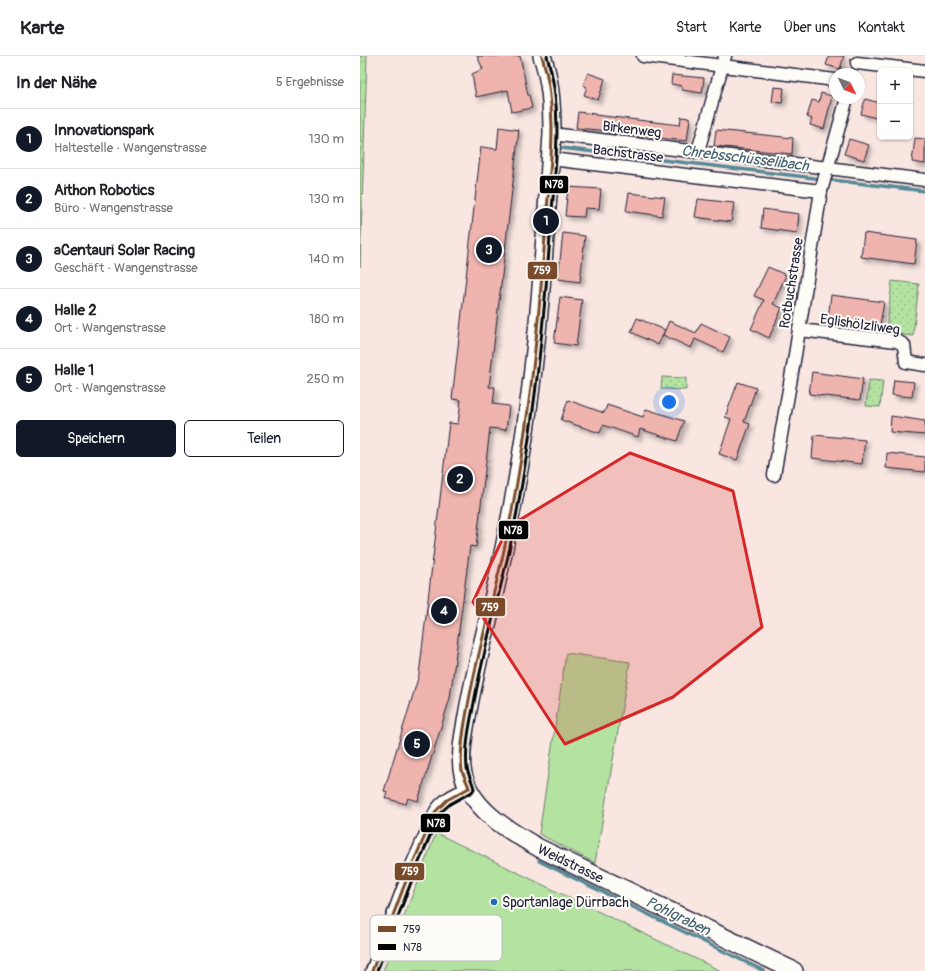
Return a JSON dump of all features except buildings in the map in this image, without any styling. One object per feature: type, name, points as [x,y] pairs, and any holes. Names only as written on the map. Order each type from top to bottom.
[{"type":"main road","name":"Weidstrasse","points":[[542,56],[549,82],[552,107],[552,134],[534,362],[525,433],[503,553],[471,690],[462,741],[462,770],[469,788],[485,811],[511,832],[534,845],[794,971]]},
{"type":"street","points":[[644,56],[723,60],[829,79]]},
{"type":"street","points":[[698,151],[723,60]]},
{"type":"street","points":[[856,64],[925,71]]},
{"type":"street","name":"Rotbuchstrasse","points":[[774,476],[822,189],[845,104]]},
{"type":"street","name":"Birkenweg","points":[[552,134],[698,151],[827,170],[925,180]]},
{"type":"street","name":"Bachstrasse","points":[[551,159],[822,189]]},
{"type":"street","name":"Eglishölzliweg","points":[[799,330],[897,341],[904,345],[906,362],[925,364]]},
{"type":"street","points":[[393,915],[412,865],[436,810],[447,798],[469,788]]},
{"type":"street","points":[[372,971],[376,961]]},
{"type":"highlighted area","points":[[630,453],[733,491],[762,627],[673,697],[565,744],[473,602],[508,527]]},
{"type":"green space","points":[[360,56],[367,56],[360,267]]},
{"type":"green space","points":[[892,281],[919,284],[913,336],[886,333]]},
{"type":"green space","points":[[662,377],[686,378],[686,390],[661,389]]},
{"type":"green space","points":[[869,380],[883,381],[880,407],[866,406]]},
{"type":"green space","points":[[566,653],[630,662],[595,863],[539,834]]},
{"type":"green space","name":"Sportanlage Dürrbach","points":[[436,833],[721,971],[383,971],[387,961],[502,961],[502,915],[405,915]]},
{"type":"waterway","name":"Chrebsschüsselibach","points":[[561,148],[925,191]]},
{"type":"waterway","name":"Pohlgraben","points":[[539,861],[764,971]]},
{"type":"transit line","name":"759","points":[[469,788],[462,771],[461,764],[463,733],[475,672],[503,555],[519,473],[535,348],[543,265],[552,139],[550,97],[542,56]]},
{"type":"transit line","name":"N78","points":[[399,915],[440,813],[450,804],[472,792],[474,789],[467,768],[469,730],[489,632],[508,556],[524,473],[536,390],[548,265],[557,139],[555,97],[547,56]]},
{"type":"transit line","name":"759","points":[[393,915],[412,865],[436,811],[447,800],[469,788]]},
{"type":"transit line","name":"759","points":[[372,971],[376,961]]},
{"type":"transit line","name":"N78","points":[[377,971],[381,961]]},
{"type":"place","name":"Innovationspark","points":[[546,221]]},
{"type":"place","name":"aCentauri Solar Racing","points":[[489,250]]},
{"type":"place","name":"Aithon Robotics","points":[[460,479]]},
{"type":"place","name":"Halle 2","points":[[444,611]]},
{"type":"place","name":"Halle 1","points":[[417,744]]},
{"type":"place","name":"Sportanlage Dürrbach","points":[[494,902]]}]
